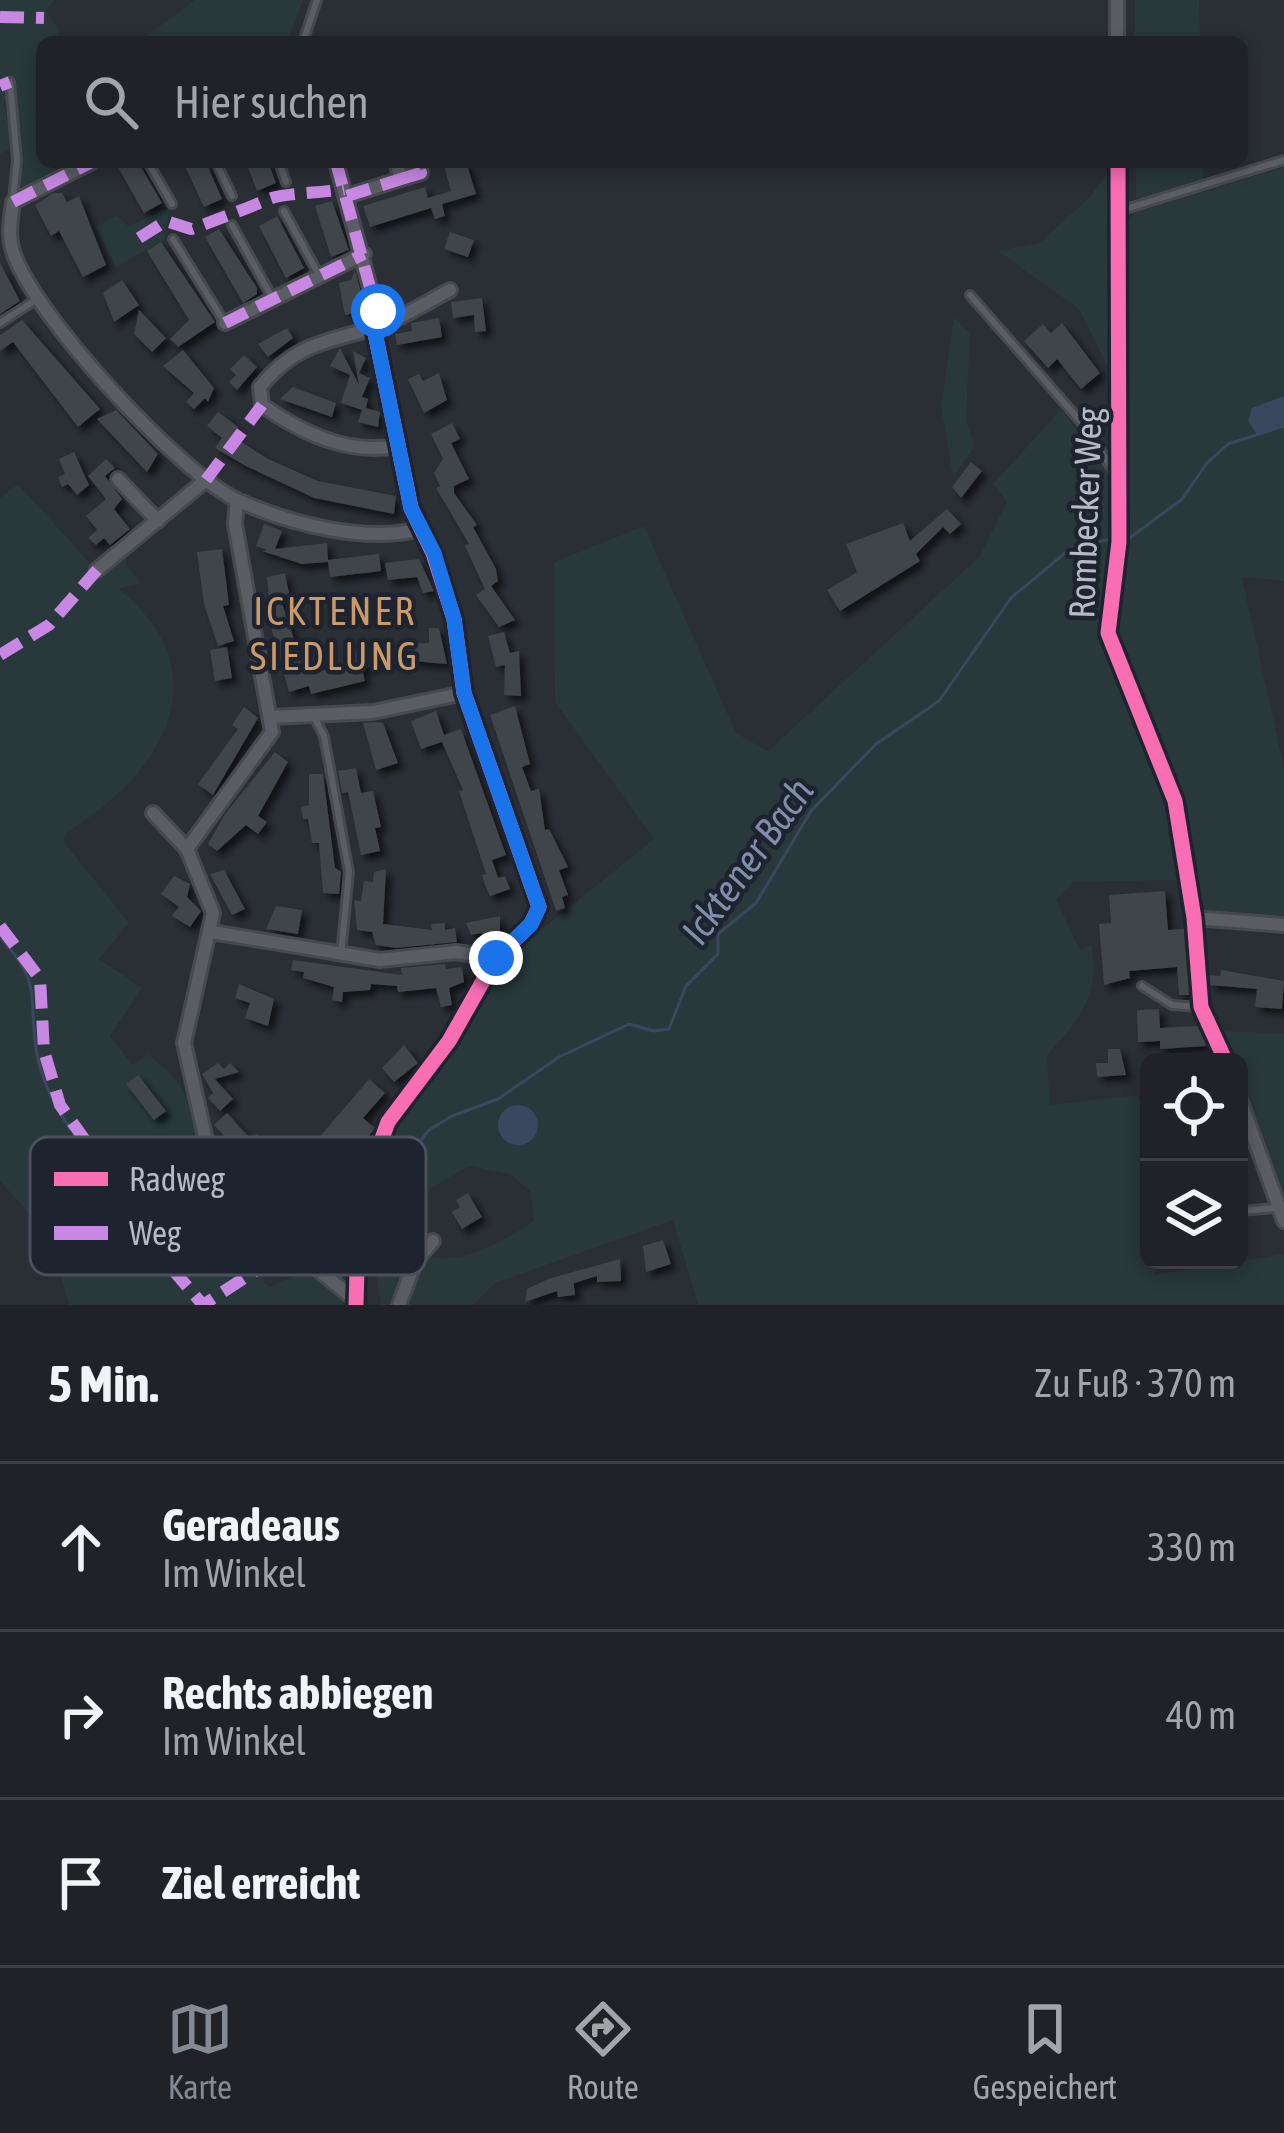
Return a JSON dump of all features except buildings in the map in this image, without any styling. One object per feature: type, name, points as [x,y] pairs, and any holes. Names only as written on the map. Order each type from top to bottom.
[{"type":"street","points":[[1117,0],[1117,36]]},
{"type":"street","points":[[80,168],[13,202],[12,249],[74,347],[206,480],[237,500],[335,529],[420,530]]},
{"type":"street","points":[[338,168],[364,254],[398,446],[420,530],[435,557],[454,619],[464,693],[539,907],[531,924],[496,958],[449,1041],[400,1102],[382,1137]]},
{"type":"street","points":[[398,168],[401,179]]},
{"type":"street","points":[[346,196],[421,173],[420,168]]},
{"type":"street","name":"Rombecker Weg","points":[[1118,168],[1120,483],[1108,633],[1175,802],[1194,917],[1201,1007],[1222,1053]]},
{"type":"street","points":[[225,323],[364,254]]},
{"type":"street","points":[[398,446],[360,448],[315,436],[281,418],[257,397],[274,370],[289,358],[341,333],[377,326],[441,289]]},
{"type":"street","points":[[118,479],[158,521]]},
{"type":"street","points":[[97,570],[206,480]]},
{"type":"street","points":[[187,849],[272,732],[235,524],[237,500]]},
{"type":"street","points":[[272,717],[315,718],[464,693]]},
{"type":"street","points":[[153,813],[187,849],[213,913],[184,1042],[205,1137]]},
{"type":"street","points":[[1194,917],[1284,925]]},
{"type":"street","points":[[212,932],[389,960],[456,952],[496,958]]},
{"type":"street","points":[[1248,1121],[1282,1214]]},
{"type":"street","points":[[426,1249],[433,1240]]},
{"type":"street","points":[[325,1275],[355,1302]]},
{"type":"street","points":[[399,1305],[410,1275]]},
{"type":"lane","points":[[305,36],[317,0]]},
{"type":"lane","points":[[10,82],[17,160],[13,202]]},
{"type":"lane","points":[[1119,211],[1284,160]]},
{"type":"lane","points":[[151,168],[172,204]]},
{"type":"lane","points":[[219,168],[232,196]]},
{"type":"lane","points":[[281,168],[286,182]]},
{"type":"lane","points":[[284,212],[320,277]]},
{"type":"lane","points":[[232,225],[273,299]]},
{"type":"lane","points":[[173,239],[225,323]]},
{"type":"lane","points":[[970,295],[1088,430],[1120,483]]},
{"type":"lane","points":[[0,323],[39,298]]},
{"type":"lane","points":[[315,718],[324,736],[350,872],[340,955]]},
{"type":"lane","points":[[1142,986],[1172,1006],[1201,1007]]},
{"type":"lane","points":[[1248,1212],[1282,1214]]},
{"type":"shaded area","points":[[0,0],[55,0],[46,10],[59,36],[36,36],[36,168],[69,168],[25,189],[20,185],[22,153],[12,100],[4,103],[12,148],[0,154]]},
{"type":"shaded area","points":[[195,0],[303,0],[289,36],[146,36]]},
{"type":"shaded area","points":[[1135,0],[1199,0],[1200,36],[1135,36]]},
{"type":"shaded area","points":[[1284,167],[1284,581],[1242,577],[1284,768],[1284,922],[1207,914],[1197,903],[1180,796],[1112,631],[1120,551],[1112,549],[1101,601],[1102,634],[1169,800],[1185,880],[1073,882],[1056,899],[1080,950],[1091,945],[1093,979],[1078,1018],[1047,1056],[1050,1105],[1137,1095],[1140,1100],[1140,1269],[1158,1269],[1154,1275],[1191,1269],[1248,1269],[1248,1260],[1284,1254],[1284,1305],[698,1305],[673,1220],[495,1283],[473,1305],[381,1305],[376,1275],[426,1275],[426,1256],[476,1252],[534,1221],[530,1191],[510,1174],[469,1166],[430,1189],[426,1202],[426,1137],[389,1137],[414,1093],[453,1050],[505,959],[654,839],[555,702],[554,562],[644,526],[736,733],[768,751],[979,557],[1007,502],[993,484],[1061,409],[1097,457],[1126,444],[1126,224],[1134,213]]},
{"type":"shaded area","points":[[1115,168],[1115,382],[1079,309],[998,251],[1039,243]]},
{"type":"shaded area","points":[[1136,168],[1203,168],[1203,180],[1136,200]]},
{"type":"shaded area","points":[[170,207],[164,240],[116,267],[96,227],[117,215],[128,226]]},
{"type":"shaded area","points":[[954,317],[970,334],[966,421],[975,446],[953,477],[941,405]]},
{"type":"shaded area","points":[[18,484],[100,574],[126,553],[126,565],[141,583],[119,589],[151,622],[169,655],[174,689],[168,722],[152,753],[129,782],[67,832],[63,841],[129,923],[99,959],[142,988],[110,1036],[133,1065],[147,1054],[177,1081],[190,1105],[198,1137],[30,1137],[30,1215],[0,1181],[0,498]]},
{"type":"shaded area","points":[[1220,1031],[1284,1033],[1284,1209],[1248,1108],[1248,1053],[1228,1053]]},
{"type":"shaded area","points":[[60,1275],[258,1275],[269,1287],[297,1275],[314,1275],[345,1305],[69,1305]]},
{"type":"water","points":[[1284,396],[1284,426],[1257,434],[1248,421],[1252,408]]},
{"type":"water","points":[[518,1105],[532,1111],[538,1125],[532,1139],[518,1145],[504,1139],[498,1125],[504,1111]]},
{"type":"waterway","name":"Icktener Bach","points":[[1127,540],[1182,499],[1207,463],[1228,444],[1284,426]]},
{"type":"waterway","name":"Icktener Bach","points":[[423,1137],[452,1116],[498,1099],[559,1057],[629,1024],[654,1031],[669,1029],[686,986],[718,954],[718,934],[756,903],[811,811],[876,744],[939,701],[1011,598],[1071,548],[1111,539]]},
{"type":"waterway","name":"Icktener Bach","points":[[0,937],[28,979],[36,1049],[45,1081],[76,1137]]},
{"type":"marked path","points":[[0,17],[44,18]]},
{"type":"marked path","points":[[0,86],[10,82]]},
{"type":"marked path","points":[[13,202],[80,168]]},
{"type":"marked path","points":[[338,168],[380,324]]},
{"type":"marked path","points":[[347,196],[401,179],[398,168]]},
{"type":"marked path","points":[[401,179],[421,173],[420,168]]},
{"type":"marked path","points":[[139,238],[166,221],[191,229],[275,197],[344,189]]},
{"type":"marked path","points":[[225,323],[364,254]]},
{"type":"marked path","points":[[206,480],[262,405]]},
{"type":"marked path","points":[[0,655],[49,625],[97,570]]},
{"type":"marked path","points":[[0,926],[40,979],[44,1051],[60,1105],[83,1137]]},
{"type":"marked path","points":[[177,1275],[203,1305]]},
{"type":"marked path","points":[[203,1305],[249,1275]]},
{"type":"cycle path","points":[[1118,168],[1119,542],[1108,633],[1175,801],[1194,918],[1201,1007],[1222,1053]]},
{"type":"cycle path","points":[[380,324],[374,328],[411,508],[433,553],[454,619],[464,693],[539,907],[531,924],[496,958],[449,1041],[388,1122],[383,1137]]},
{"type":"cycle path","points":[[356,1305],[357,1275]]},
{"type":"district","name":"ICKTENER SIEDLUNG","points":[[335,634]]},
{"type":"route","points":[[378,311],[380,324],[374,328],[411,508],[443,578],[459,643],[464,693],[539,907],[531,924],[496,958]]}]
